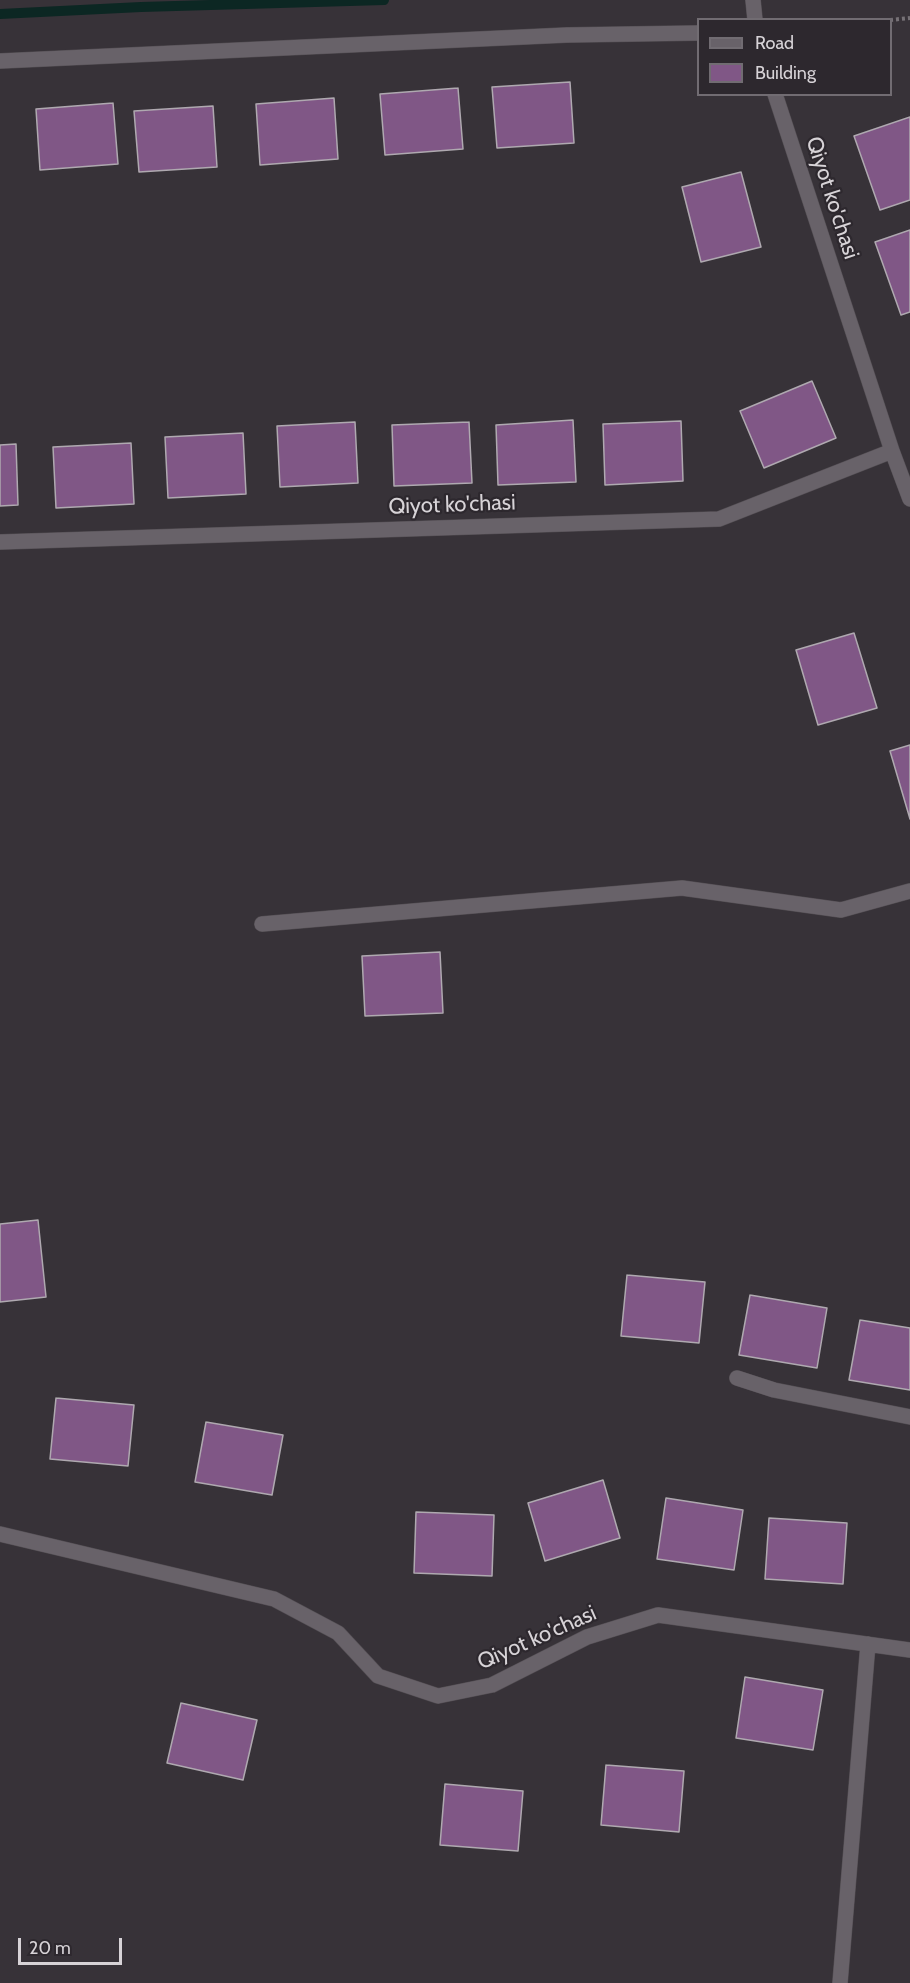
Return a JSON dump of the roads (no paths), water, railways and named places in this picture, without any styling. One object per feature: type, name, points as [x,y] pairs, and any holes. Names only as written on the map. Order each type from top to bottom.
[{"type":"street","points":[[0,61],[555,35],[697,33]]},
{"type":"street","name":"Qiyot ko'chasi","points":[[776,96],[892,451],[910,499]]},
{"type":"street","name":"Qiyot ko'chasi","points":[[0,542],[719,519],[892,451]]},
{"type":"street","points":[[262,924],[682,888],[841,910],[910,891]]},
{"type":"street","points":[[737,1378],[774,1390],[910,1417]]},
{"type":"street","name":"Qiyot ko'chasi","points":[[0,1534],[274,1599],[338,1633],[378,1677],[438,1696],[492,1685],[587,1637],[658,1615],[910,1650]]},
{"type":"street","points":[[840,1983],[868,1644]]},
{"type":"waterway","points":[[0,14],[141,7],[384,0]]}]
